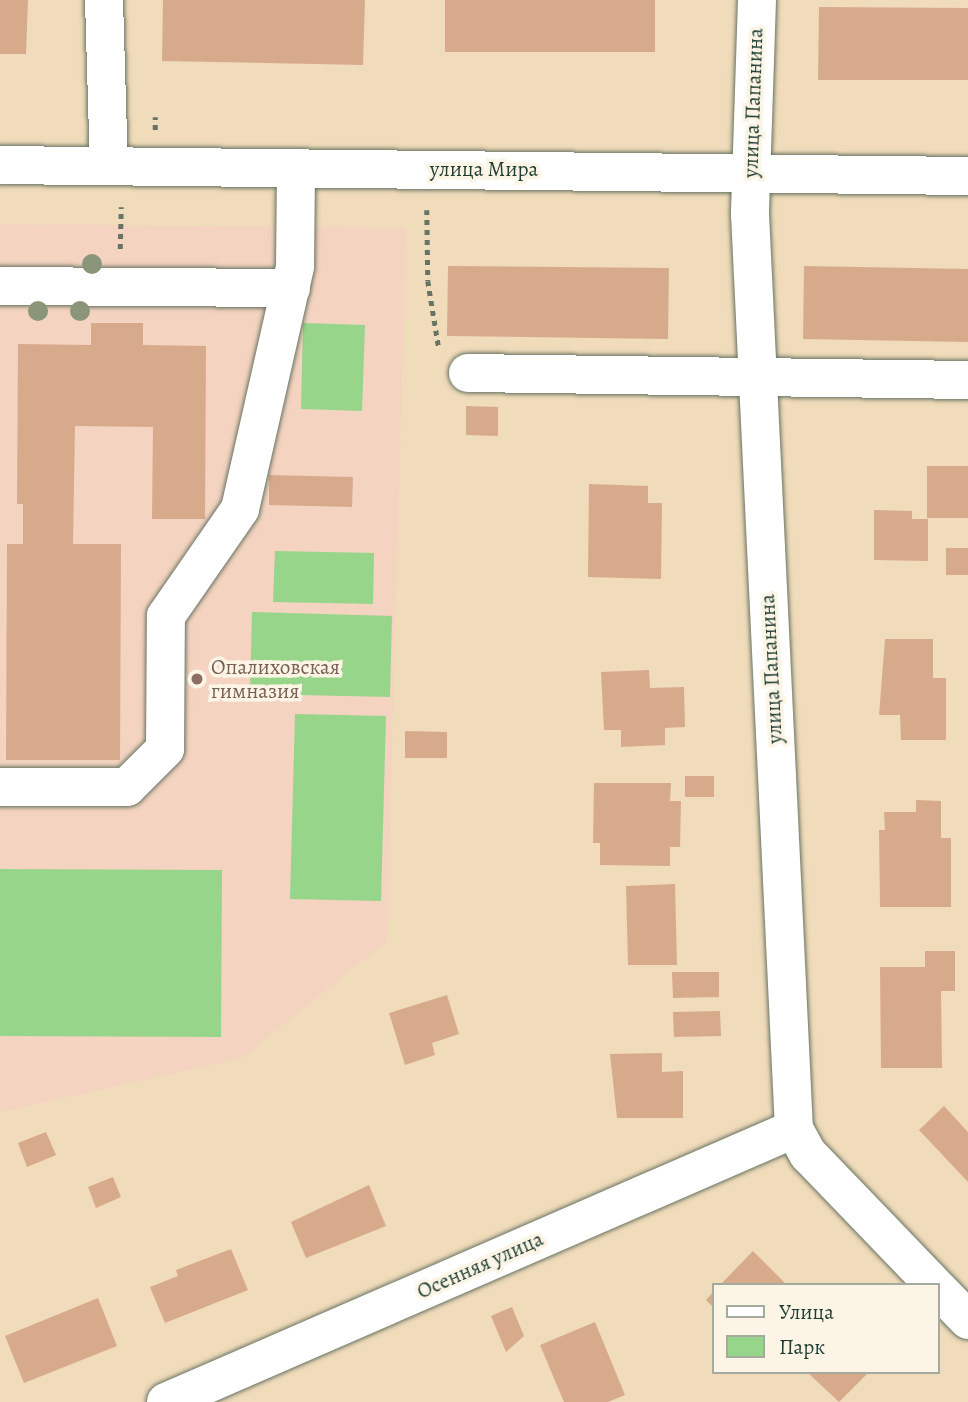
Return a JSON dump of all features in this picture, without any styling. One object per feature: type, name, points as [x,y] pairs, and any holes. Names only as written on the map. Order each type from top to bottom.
[{"type":"street","points":[[104,0],[109,166]]},
{"type":"street","name":"улица Папанина","points":[[758,0],[750,174],[756,376],[794,1129],[808,1154],[932,1283]]},
{"type":"street","name":"улица Мира","points":[[0,165],[968,176]]},
{"type":"street","points":[[0,787],[127,787],[166,749],[166,616],[240,509],[295,266],[296,168]]},
{"type":"street","points":[[0,286],[290,288]]},
{"type":"street","points":[[468,373],[968,380]]},
{"type":"street","name":"Осенняя улица","points":[[166,1402],[794,1129]]},
{"type":"street","points":[[940,1291],[968,1320]]},
{"type":"path","points":[[427,211],[428,281],[440,360],[468,373]]},
{"type":"shaded area","name":"Опалиховская гимназия","points":[[0,224],[406,228],[387,941],[242,1058],[0,1112]]},
{"type":"green space","points":[[303,323],[365,325],[362,411],[301,409]]},
{"type":"green space","points":[[275,551],[374,553],[373,604],[273,602]]},
{"type":"green space","points":[[252,612],[392,616],[390,697],[250,694]]},
{"type":"green space","points":[[295,714],[386,716],[381,901],[290,899]]},
{"type":"green space","points":[[0,869],[222,870],[221,1037],[0,1036]]},
{"type":"building","points":[[0,0],[28,0],[26,54],[0,54]]},
{"type":"building","points":[[163,0],[365,0],[363,65],[162,61]]},
{"type":"building","points":[[445,0],[655,0],[655,52],[445,52]]},
{"type":"building","points":[[819,7],[968,8],[968,80],[818,80]]},
{"type":"building","points":[[448,266],[669,268],[668,339],[447,336]]},
{"type":"building","points":[[804,266],[968,269],[968,342],[803,339]]},
{"type":"building","points":[[91,323],[143,323],[143,345],[206,346],[205,519],[152,519],[153,427],[75,426],[73,544],[121,544],[120,760],[6,760],[7,544],[23,544],[23,504],[17,504],[18,344],[91,345]]},
{"type":"building","points":[[466,406],[498,407],[498,436],[466,435]]},
{"type":"building","points":[[927,466],[968,466],[968,518],[927,518]]},
{"type":"building","points":[[269,475],[353,477],[352,507],[269,505]]},
{"type":"building","points":[[589,484],[648,486],[648,503],[662,503],[661,579],[588,577]]},
{"type":"building","points":[[874,510],[912,511],[912,519],[928,519],[928,561],[874,560]]},
{"type":"building","points":[[946,548],[968,548],[968,575],[946,575]]},
{"type":"building","points":[[885,639],[933,639],[933,678],[946,678],[946,740],[901,740],[900,715],[879,715]]},
{"type":"building","points":[[649,670],[650,688],[684,687],[685,727],[665,728],[665,745],[621,747],[621,730],[604,730],[601,672]]},
{"type":"building","points":[[405,731],[447,732],[447,758],[405,758]]},
{"type":"building","points":[[685,776],[714,776],[714,797],[685,797]]},
{"type":"building","points":[[594,783],[671,783],[670,801],[681,801],[680,847],[670,847],[670,866],[600,865],[600,843],[593,843]]},
{"type":"building","points":[[916,800],[941,801],[941,838],[951,838],[951,907],[880,907],[879,830],[885,830],[884,812],[916,812]]},
{"type":"building","points":[[675,884],[677,965],[628,965],[626,886]]},
{"type":"building","points":[[925,951],[955,951],[955,991],[941,991],[942,1068],[881,1068],[880,967],[925,967]]},
{"type":"building","points":[[672,972],[719,972],[719,997],[673,998]]},
{"type":"building","points":[[447,995],[459,1034],[432,1043],[435,1055],[405,1065],[389,1013]]},
{"type":"building","points":[[720,1011],[721,1036],[674,1037],[673,1012]]},
{"type":"building","points":[[662,1053],[662,1072],[683,1071],[683,1118],[617,1118],[610,1054]]},
{"type":"building","points":[[944,1106],[968,1132],[968,1182],[919,1130]]},
{"type":"building","points":[[46,1132],[56,1155],[27,1167],[18,1143]]},
{"type":"building","points":[[113,1177],[121,1197],[96,1208],[88,1187]]},
{"type":"building","points":[[369,1185],[386,1226],[306,1258],[291,1222]]},
{"type":"building","points":[[231,1249],[248,1290],[165,1323],[150,1287],[178,1276],[176,1270]]},
{"type":"building","points":[[753,1251],[785,1283],[722,1283]]},
{"type":"building","points":[[712,1293],[712,1306],[706,1300]]},
{"type":"building","points":[[98,1298],[117,1346],[24,1383],[5,1336]]},
{"type":"building","points":[[512,1307],[524,1336],[506,1352],[491,1316]]},
{"type":"building","points":[[595,1322],[625,1395],[608,1402],[564,1402],[540,1345]]},
{"type":"building","points":[[809,1374],[867,1374],[839,1402]]},
{"type":"place","name":"Опалиховская гимназия","points":[[197,679]]}]
